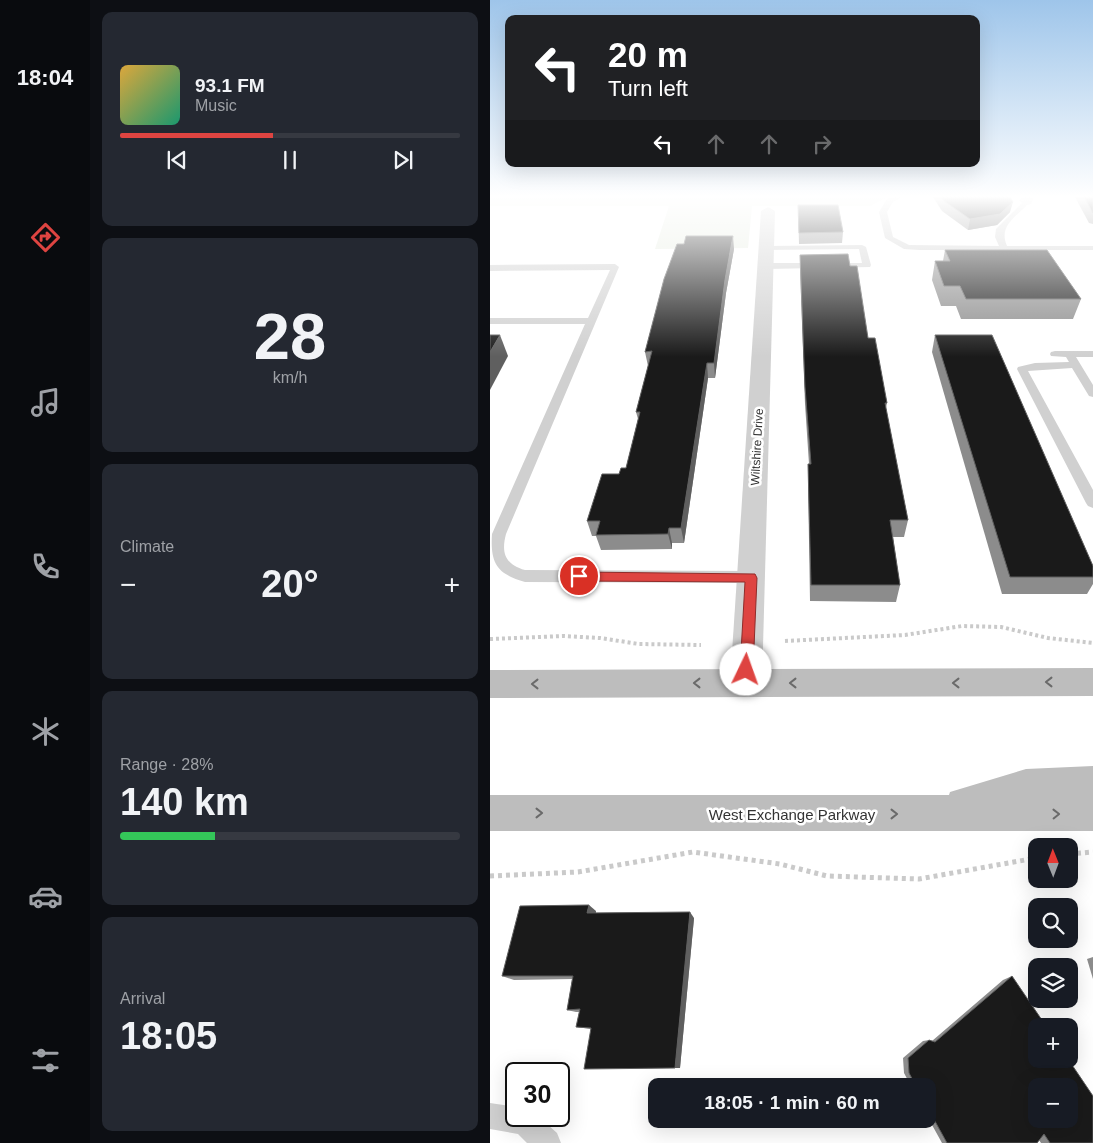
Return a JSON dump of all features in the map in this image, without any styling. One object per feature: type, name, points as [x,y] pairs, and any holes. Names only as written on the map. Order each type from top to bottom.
[{"type":"main road","points":[[490,684],[1093,682]]},
{"type":"main road","points":[[931,814],[1026,787],[1093,784]]},
{"type":"main road","name":"West Exchange Parkway","points":[[490,813],[1093,814]]},
{"type":"street","name":"Wiltshire Drive","points":[[746,683],[766,250]]},
{"type":"lane","points":[[766,257],[830,250]]},
{"type":"lane","points":[[766,257],[867,265],[863,250]]},
{"type":"lane","points":[[490,268],[616,267],[495,545],[496,556],[501,565],[511,572],[525,576],[751,578]]},
{"type":"lane","points":[[490,321],[592,321]]},
{"type":"lane","points":[[1054,354],[1093,354]]},
{"type":"lane","points":[[1069,354],[1093,394]]},
{"type":"lane","points":[[1076,365],[1035,366],[1022,369],[1093,503]]},
{"type":"lane","points":[[490,1116],[525,1122],[547,1143]]},
{"type":"path","points":[[785,641],[906,635],[962,626],[1001,627],[1048,638],[1093,643]]},
{"type":"path","points":[[490,638],[564,636],[600,638],[639,644],[701,644]]},
{"type":"path","points":[[490,876],[578,872],[693,852],[780,864],[827,876],[919,879],[1028,859]]},
{"type":"path","points":[[1078,853],[1093,852]]},
{"type":"building","points":[[675,250],[730,250],[714,363],[707,363],[681,528],[669,528],[668,534],[596,535],[600,521],[587,521],[602,474],[619,474],[621,468],[626,468],[640,412],[636,412],[652,351],[645,352],[664,279]]},
{"type":"building","points":[[945,250],[1047,250],[1081,299],[966,299],[960,286],[944,286],[935,261],[950,261]]},
{"type":"building","points":[[848,254],[850,266],[857,266],[868,338],[875,338],[887,403],[885,403],[908,520],[890,520],[900,585],[811,585],[808,464],[811,464],[805,387],[800,255]]},
{"type":"building","points":[[490,335],[500,335],[490,352]]},
{"type":"building","points":[[935,335],[992,335],[1093,566],[1093,577],[1010,577]]},
{"type":"building","points":[[589,905],[587,913],[690,912],[675,1068],[584,1069],[591,1028],[576,1027],[580,1009],[567,1010],[573,976],[502,976],[520,906]]},
{"type":"building","points":[[1012,976],[1028,1000],[1028,1008],[1034,1008],[1041,1018],[1028,1018],[1028,1068],[1074,1068],[1093,1096],[1093,1143],[1050,1143],[1044,1134],[1037,1143],[947,1143],[936,1123],[936,1078],[912,1078],[909,1073],[908,1058],[929,1040],[935,1042]]},
{"type":"route","points":[[579,576],[751,578],[746,670]]}]
